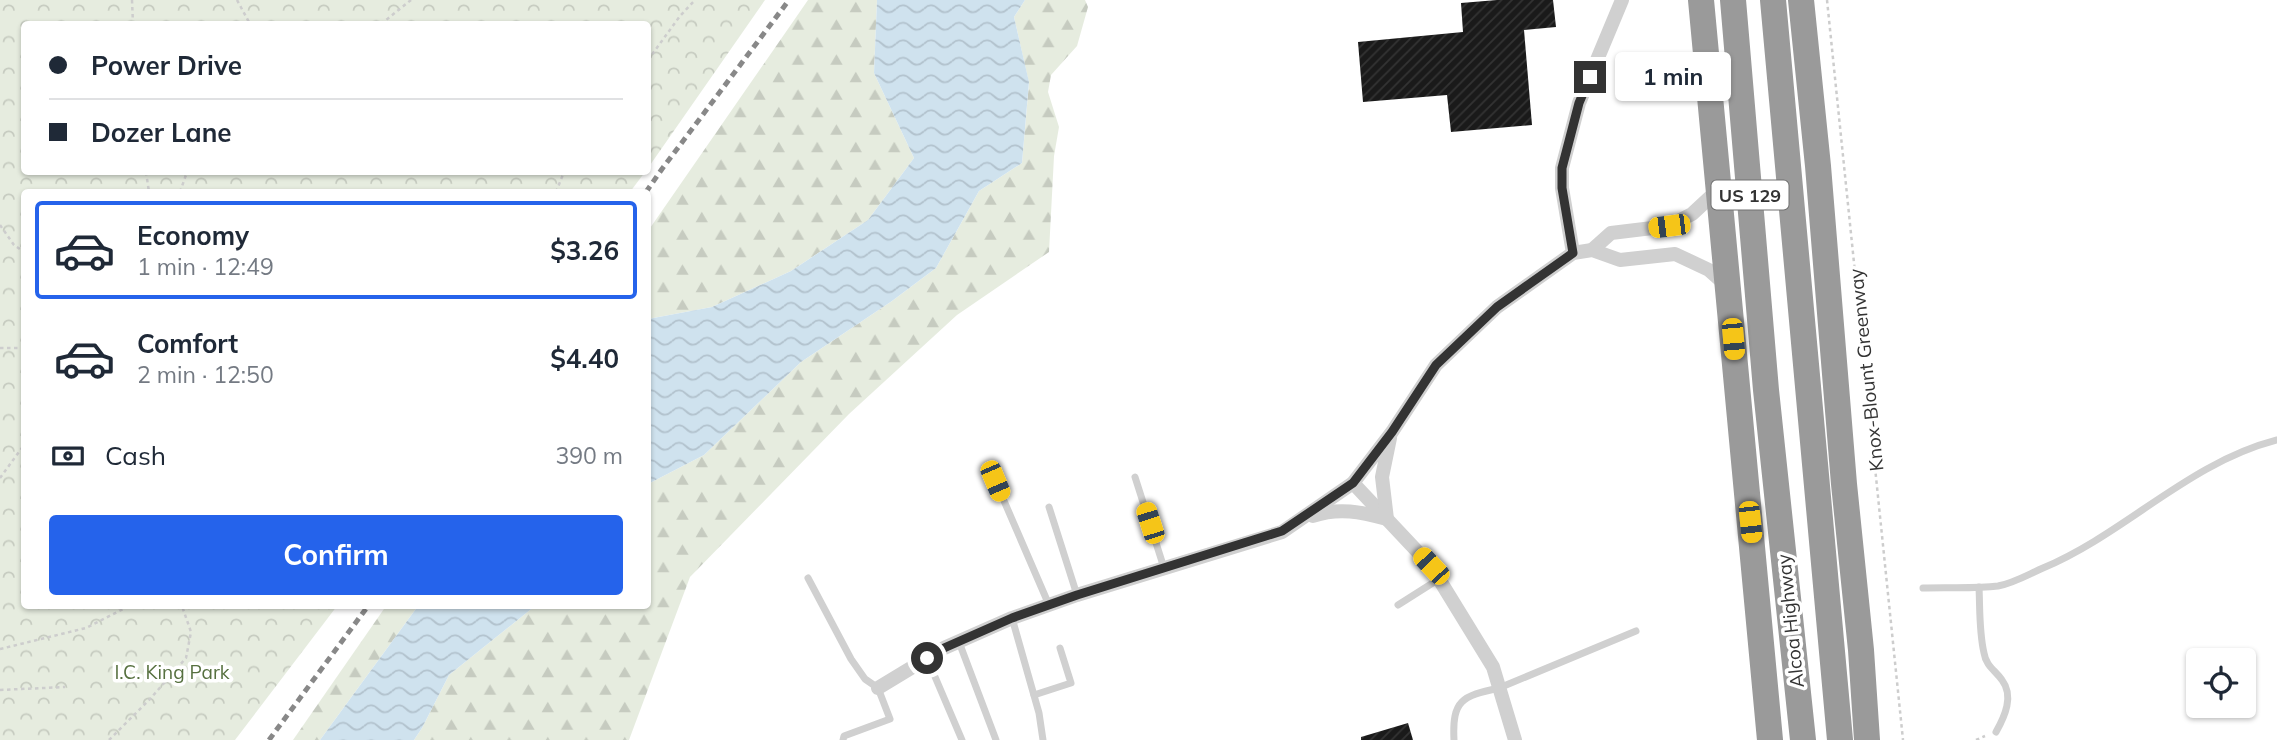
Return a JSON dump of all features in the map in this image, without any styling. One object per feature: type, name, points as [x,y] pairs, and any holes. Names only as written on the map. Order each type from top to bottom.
[{"type":"highway","points":[[1701,0],[1770,740]]},
{"type":"highway","name":"Alcoa Highway","points":[[1733,0],[1765,377],[1802,740]]},
{"type":"highway","name":"Alcoa Highway","points":[[1773,0],[1840,740]]},
{"type":"highway","points":[[1801,0],[1820,179],[1867,740]]},
{"type":"street","points":[[1573,253],[1562,188],[1562,168],[1579,103],[1622,0]]},
{"type":"street","points":[[1592,250],[1611,233],[1669,226],[1692,214],[1719,189]]},
{"type":"street","points":[[878,688],[958,641],[1012,618],[1282,531],[1295,523],[1353,483],[1392,432],[1436,365],[1497,307],[1573,253],[1592,250],[1620,260],[1675,254],[1709,270],[1729,288]]},
{"type":"street","points":[[1387,519],[1382,477],[1392,432]]},
{"type":"street","points":[[1353,483],[1431,566],[1493,667],[1516,740]]},
{"type":"street","points":[[1295,523],[1335,510],[1363,512],[1387,519]]},
{"type":"lane","points":[[1923,588],[2000,586],[2080,551],[2220,460],[2277,440]]},
{"type":"lane","points":[[1135,477],[1164,568]]},
{"type":"lane","points":[[995,481],[1049,606]]},
{"type":"lane","points":[[1049,507],[1077,595]]},
{"type":"lane","points":[[808,578],[851,659],[865,679],[878,688],[890,719],[844,736],[843,740]]},
{"type":"lane","points":[[1398,605],[1439,579]]},
{"type":"lane","points":[[1979,587],[1984,656],[1990,670],[2004,683],[2007,694],[2005,716],[1996,732]]},
{"type":"lane","points":[[1012,618],[1034,695],[1043,740]]},
{"type":"lane","points":[[1454,740],[1453,719],[1459,704],[1476,693],[1499,688],[1636,631]]},
{"type":"lane","points":[[958,641],[996,740]]},
{"type":"lane","points":[[1034,695],[1071,683],[1060,648]]},
{"type":"lane","points":[[927,658],[962,740]]},
{"type":"path","points":[[132,0],[133,21]]},
{"type":"path","points":[[237,0],[248,21]]},
{"type":"path","points":[[385,21],[411,0]]},
{"type":"path","points":[[651,56],[695,0]]},
{"type":"path","name":"Knox-Blount Greenway","points":[[1827,0],[1903,740]]},
{"type":"path","points":[[0,225],[14,245],[21,250]]},
{"type":"path","points":[[0,348],[21,348]]},
{"type":"path","points":[[0,478],[21,449]]},
{"type":"path","points":[[0,649],[86,628],[123,609]]},
{"type":"path","points":[[109,740],[187,658],[191,632],[183,609]]},
{"type":"path","points":[[0,690],[65,687]]},
{"type":"green space","name":"I.C. King Park","points":[[0,0],[765,0],[651,164],[651,21],[21,21],[21,175],[643,175],[632,189],[21,189],[21,609],[335,609],[235,740],[0,740]]},
{"type":"green space","points":[[808,0],[877,0],[874,73],[914,158],[868,220],[791,271],[712,307],[651,318],[651,227]]},
{"type":"green space","points":[[1025,0],[1085,0],[1088,7],[1077,46],[1051,75],[1048,92],[1059,127],[1054,156],[1049,252],[957,315],[849,414],[690,577],[629,740],[414,740],[449,675],[531,609],[651,609],[651,482],[704,455],[801,362],[936,268],[979,191],[1022,163],[1029,83],[1014,17]]},
{"type":"green space","points":[[384,609],[416,609],[320,740],[293,740]]},
{"type":"water","points":[[877,0],[1025,0],[1014,17],[1029,82],[1022,163],[979,191],[936,268],[801,362],[704,455],[651,482],[651,318],[712,307],[791,271],[868,220],[914,158],[874,73]]},
{"type":"water","points":[[416,609],[531,609],[449,675],[414,740],[320,740]]},
{"type":"building","points":[[1553,0],[1556,27],[1524,30],[1532,125],[1451,132],[1447,95],[1363,102],[1358,42],[1463,32],[1461,3]]},
{"type":"building","points":[[1408,723],[1413,740],[1361,740],[1361,737]]},
{"type":"railway","points":[[648,189],[789,0]]},
{"type":"railway","points":[[269,740],[366,609]]},
{"type":"route","points":[[927,658],[1012,618],[1282,531],[1353,483],[1392,432],[1436,365],[1497,307],[1573,253],[1562,188],[1562,168],[1579,103],[1590,77]]}]
